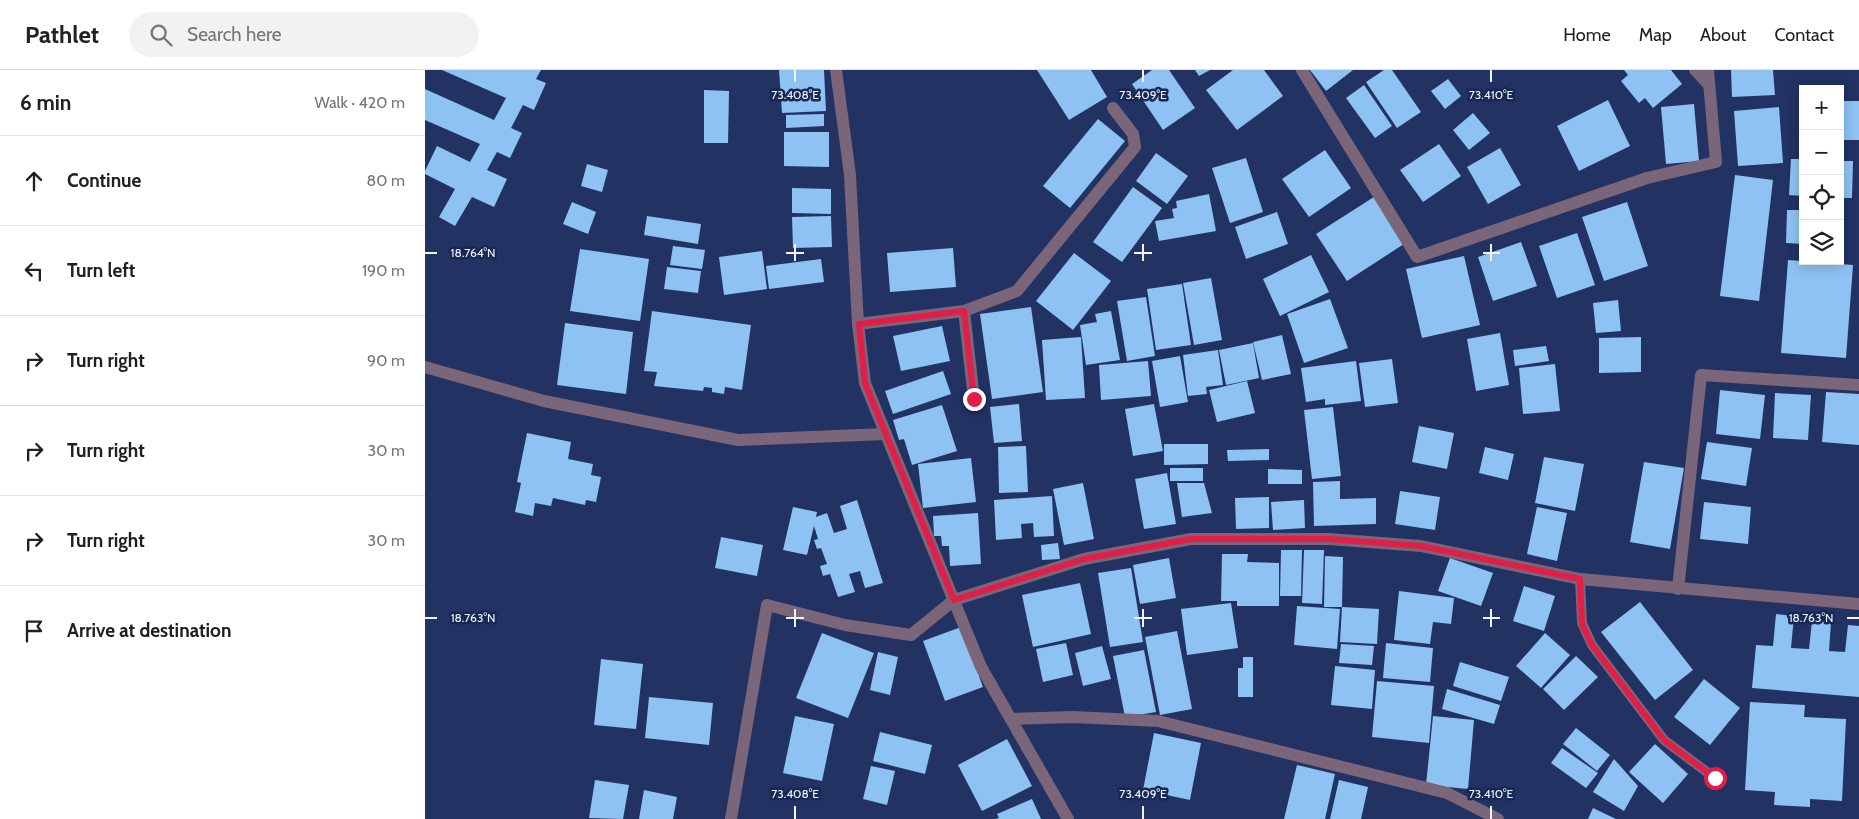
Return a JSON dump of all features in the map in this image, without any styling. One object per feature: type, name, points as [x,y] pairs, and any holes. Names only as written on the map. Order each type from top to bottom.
[{"type":"street","points":[[836,70],[851,175],[859,324],[865,383],[981,667],[1068,819]]},
{"type":"street","points":[[1302,70],[1417,256],[1647,178],[1716,162],[1707,70]]},
{"type":"street","points":[[1695,70],[1709,85]]},
{"type":"street","points":[[859,324],[964,311],[1017,291],[1135,147],[1133,134],[1113,108]]},
{"type":"street","points":[[964,311],[974,399]]},
{"type":"street","points":[[425,367],[544,400],[738,440],[886,434]]},
{"type":"street","points":[[1678,589],[1701,375],[1859,385]]},
{"type":"street","points":[[731,819],[767,605],[845,625],[911,635],[954,600],[1084,559],[1191,539],[1329,539],[1421,546],[1580,579],[1859,604]]},
{"type":"street","points":[[1011,719],[1073,717],[1158,721],[1447,793],[1498,819]]},
{"type":"lane","points":[[1580,579],[1582,624],[1592,645],[1664,740],[1715,778]]},
{"type":"building","points":[[442,70],[541,70],[536,79],[546,83],[534,110],[523,105],[511,128],[522,133],[510,158],[497,152],[487,170],[507,179],[494,207],[472,197],[455,226],[439,217],[455,189],[425,174],[425,171],[437,146],[470,162],[480,144],[425,120],[425,89],[494,120],[506,98]]},
{"type":"building","points":[[779,70],[824,70],[826,111],[782,113]]},
{"type":"building","points":[[1037,70],[1091,70],[1107,97],[1069,120]]},
{"type":"building","points":[[1152,70],[1169,70],[1195,108],[1163,130],[1132,84]]},
{"type":"building","points":[[1195,70],[1210,70],[1199,76]]},
{"type":"building","points":[[1233,70],[1264,70],[1283,96],[1237,130],[1206,90]]},
{"type":"building","points":[[1310,70],[1353,70],[1326,91]]},
{"type":"building","points":[[1384,70],[1392,70],[1421,112],[1397,128],[1366,82]]},
{"type":"building","points":[[1624,70],[1671,70],[1682,84],[1653,108],[1645,98],[1639,103],[1621,81],[1628,75]]},
{"type":"building","points":[[1731,70],[1773,70],[1775,95],[1732,97]]},
{"type":"building","points":[[1448,79],[1461,96],[1445,109],[1431,91]]},
{"type":"building","points":[[1364,85],[1392,126],[1375,138],[1346,98]]},
{"type":"building","points":[[704,90],[729,91],[728,143],[704,143]]},
{"type":"building","points":[[1608,100],[1630,146],[1579,171],[1557,126]]},
{"type":"building","points":[[1844,101],[1859,101],[1859,140],[1844,140]]},
{"type":"building","points":[[1694,104],[1699,161],[1666,164],[1661,107]]},
{"type":"building","points":[[1779,107],[1783,163],[1738,166],[1734,111]]},
{"type":"building","points":[[1473,113],[1490,133],[1469,150],[1453,130]]},
{"type":"building","points":[[824,114],[824,126],[786,128],[786,115]]},
{"type":"building","points":[[1098,119],[1125,141],[1070,208],[1043,186]]},
{"type":"building","points":[[784,132],[829,132],[829,167],[784,166]]},
{"type":"building","points":[[1439,144],[1461,176],[1423,202],[1400,170]]},
{"type":"building","points":[[1500,148],[1521,185],[1488,204],[1467,167]]},
{"type":"building","points":[[1325,150],[1351,188],[1309,217],[1282,179]]},
{"type":"building","points":[[1156,153],[1188,176],[1167,204],[1136,181]]},
{"type":"building","points":[[1246,158],[1263,212],[1230,223],[1212,168]]},
{"type":"building","points":[[1791,159],[1799,159],[1799,196],[1789,195]]},
{"type":"building","points":[[1844,161],[1853,161],[1852,198],[1844,198]]},
{"type":"building","points":[[587,164],[608,170],[602,192],[581,186]]},
{"type":"building","points":[[1735,175],[1773,180],[1759,301],[1720,296]]},
{"type":"building","points":[[1133,187],[1162,208],[1122,262],[1093,242]]},
{"type":"building","points":[[792,188],[831,189],[831,214],[792,213]]},
{"type":"building","points":[[1209,194],[1216,231],[1159,241],[1155,221],[1174,218],[1172,209],[1177,208],[1176,201]]},
{"type":"building","points":[[1377,195],[1407,242],[1347,281],[1316,234]]},
{"type":"building","points":[[572,202],[596,212],[588,234],[563,224]]},
{"type":"building","points":[[1627,202],[1648,266],[1604,281],[1582,217]]},
{"type":"building","points":[[1787,210],[1799,210],[1799,244],[1786,243]]},
{"type":"building","points":[[1277,212],[1288,244],[1246,259],[1235,227]]},
{"type":"building","points":[[647,216],[701,224],[698,244],[644,235]]},
{"type":"building","points":[[831,216],[832,247],[793,248],[792,217]]},
{"type":"building","points":[[1577,233],[1595,285],[1557,298],[1539,246]]},
{"type":"building","points":[[1521,242],[1537,286],[1493,301],[1478,257]]},
{"type":"building","points":[[673,246],[705,250],[702,269],[670,265]]},
{"type":"building","points":[[953,248],[956,287],[890,292],[887,253]]},
{"type":"building","points":[[580,249],[649,259],[640,321],[570,311]]},
{"type":"building","points":[[762,251],[767,289],[724,295],[719,257]]},
{"type":"building","points":[[1074,253],[1111,281],[1073,330],[1036,301]]},
{"type":"building","points":[[1311,255],[1329,292],[1280,316],[1263,279]]},
{"type":"building","points":[[1464,256],[1480,325],[1422,338],[1406,269]]},
{"type":"building","points":[[821,259],[824,282],[769,289],[766,266]]},
{"type":"building","points":[[1788,260],[1799,261],[1799,265],[1853,265],[1846,358],[1781,353]]},
{"type":"building","points":[[667,267],[701,271],[698,293],[664,289]]},
{"type":"building","points":[[1211,278],[1222,340],[1194,345],[1183,283]]},
{"type":"building","points":[[1182,284],[1191,345],[1156,350],[1147,289]]},
{"type":"building","points":[[1146,297],[1155,356],[1127,361],[1117,301]]},
{"type":"building","points":[[1330,299],[1348,348],[1304,363],[1287,314]]},
{"type":"building","points":[[1618,300],[1621,331],[1596,333],[1593,303]]},
{"type":"building","points":[[1031,307],[1043,392],[992,399],[980,314]]},
{"type":"building","points":[[652,311],[751,325],[742,390],[725,387],[724,394],[712,392],[712,388],[704,387],[703,391],[654,386],[657,372],[644,371]]},
{"type":"building","points":[[1111,311],[1120,360],[1086,365],[1080,325],[1097,322],[1095,314]]},
{"type":"building","points":[[565,323],[633,332],[626,394],[557,385]]},
{"type":"building","points":[[942,326],[950,361],[901,371],[893,336]]},
{"type":"building","points":[[1500,333],[1509,385],[1476,391],[1467,339]]},
{"type":"building","points":[[1282,335],[1291,374],[1262,380],[1253,342]]},
{"type":"building","points":[[1081,337],[1085,398],[1046,400],[1042,340]]},
{"type":"building","points":[[1641,337],[1641,372],[1599,373],[1599,338]]},
{"type":"building","points":[[1253,343],[1259,378],[1226,385],[1219,350]]},
{"type":"building","points":[[1546,346],[1549,361],[1515,366],[1513,350]]},
{"type":"building","points":[[1218,350],[1223,385],[1206,387],[1207,394],[1188,396],[1183,355]]},
{"type":"building","points":[[1180,356],[1188,402],[1160,407],[1152,361]]},
{"type":"building","points":[[1392,359],[1398,403],[1365,407],[1359,363]]},
{"type":"building","points":[[1148,361],[1151,396],[1101,400],[1099,365]]},
{"type":"building","points":[[1356,361],[1361,401],[1325,405],[1325,399],[1306,402],[1301,368]]},
{"type":"building","points":[[1555,364],[1560,411],[1523,414],[1519,368]]},
{"type":"building","points":[[943,371],[951,394],[893,414],[885,391]]},
{"type":"building","points":[[1247,381],[1255,413],[1217,422],[1209,390]]},
{"type":"building","points":[[1720,390],[1765,395],[1760,439],[1716,434]]},
{"type":"building","points":[[1826,392],[1859,394],[1859,445],[1822,442]]},
{"type":"building","points":[[1775,393],[1811,395],[1808,440],[1773,438]]},
{"type":"building","points":[[1019,404],[1022,441],[994,443],[990,407]]},
{"type":"building","points":[[1154,404],[1163,451],[1133,456],[1125,409]]},
{"type":"building","points":[[942,405],[957,451],[912,465],[904,439],[899,440],[893,420]]},
{"type":"building","points":[[1333,407],[1341,476],[1312,479],[1304,410]]},
{"type":"building","points":[[1419,426],[1454,433],[1447,469],[1412,462]]},
{"type":"building","points":[[527,433],[571,442],[568,459],[593,464],[591,475],[601,477],[596,502],[586,500],[585,505],[553,498],[551,506],[535,503],[533,516],[515,512],[521,483],[517,482]]},
{"type":"building","points":[[1707,442],[1752,448],[1746,486],[1701,479]]},
{"type":"building","points":[[1164,444],[1208,444],[1208,464],[1164,465]]},
{"type":"building","points":[[1026,446],[1028,492],[999,493],[998,447]]},
{"type":"building","points":[[1485,447],[1514,454],[1508,480],[1479,473]]},
{"type":"building","points":[[1269,449],[1269,460],[1228,461],[1227,450]]},
{"type":"building","points":[[1544,457],[1584,464],[1575,511],[1535,503]]},
{"type":"building","points":[[971,458],[976,502],[923,508],[918,464]]},
{"type":"building","points":[[1644,462],[1684,468],[1670,549],[1630,542]]},
{"type":"building","points":[[1170,468],[1203,468],[1203,481],[1170,481]]},
{"type":"building","points":[[1268,469],[1302,470],[1302,484],[1268,484]]},
{"type":"building","points":[[1167,473],[1176,524],[1144,529],[1135,479]]},
{"type":"building","points":[[1340,481],[1340,499],[1376,498],[1376,524],[1314,526],[1313,482]]},
{"type":"building","points":[[1083,483],[1094,539],[1064,545],[1053,489]]},
{"type":"building","points":[[1177,483],[1204,483],[1212,513],[1182,517]]},
{"type":"building","points":[[1400,491],[1440,497],[1435,530],[1395,524]]},
{"type":"building","points":[[1052,496],[1054,536],[1034,537],[1033,523],[1021,524],[1022,538],[996,540],[994,500]]},
{"type":"building","points":[[1269,497],[1269,528],[1236,529],[1235,498]]},
{"type":"building","points":[[857,500],[883,583],[865,588],[860,571],[849,574],[855,592],[838,597],[830,574],[823,576],[820,566],[827,564],[821,548],[817,549],[814,540],[818,539],[814,526],[807,555],[783,550],[793,507],[817,512],[816,517],[827,513],[834,533],[847,529],[840,506]]},
{"type":"building","points":[[1304,500],[1305,528],[1273,530],[1271,502]]},
{"type":"building","points":[[1704,502],[1751,507],[1748,544],[1700,539]]},
{"type":"building","points":[[1537,507],[1567,513],[1557,561],[1527,554]]},
{"type":"building","points":[[978,513],[981,564],[950,566],[949,546],[942,546],[941,536],[934,536],[933,516]]},
{"type":"building","points":[[721,537],[763,545],[757,576],[715,568]]},
{"type":"building","points":[[1058,543],[1060,559],[1042,560],[1041,545]]},
{"type":"building","points":[[1281,550],[1302,550],[1301,596],[1280,596]]},
{"type":"building","points":[[1304,550],[1324,550],[1322,604],[1302,603]]},
{"type":"building","points":[[1222,554],[1248,554],[1247,562],[1279,563],[1279,606],[1237,606],[1237,601],[1221,601]]},
{"type":"building","points":[[1325,556],[1343,557],[1342,607],[1324,607]]},
{"type":"building","points":[[1169,558],[1176,598],[1140,604],[1133,565]]},
{"type":"building","points":[[1450,558],[1493,573],[1481,606],[1438,591]]},
{"type":"building","points":[[1131,568],[1143,642],[1110,647],[1098,573]]},
{"type":"building","points":[[1080,583],[1091,634],[1033,647],[1022,595]]},
{"type":"building","points":[[1524,586],[1555,596],[1544,631],[1513,621]]},
{"type":"building","points":[[1399,591],[1454,598],[1451,624],[1433,622],[1430,644],[1394,640]]},
{"type":"building","points":[[1640,602],[1693,670],[1655,700],[1601,632]]},
{"type":"building","points":[[1231,603],[1238,648],[1187,655],[1181,609]]},
{"type":"building","points":[[1297,606],[1340,609],[1337,649],[1294,645]]},
{"type":"building","points":[[1342,607],[1379,609],[1377,644],[1340,642]]},
{"type":"building","points":[[1776,614],[1794,616],[1791,648],[1809,649],[1812,621],[1831,622],[1829,651],[1845,652],[1848,625],[1859,626],[1859,697],[1752,688],[1756,645],[1773,646]]},
{"type":"building","points":[[961,627],[983,687],[945,701],[923,641]]},
{"type":"building","points":[[1177,631],[1192,709],[1160,715],[1145,637]]},
{"type":"building","points":[[822,633],[874,653],[848,718],[796,698]]},
{"type":"building","points":[[1545,633],[1570,655],[1541,688],[1516,666]]},
{"type":"building","points":[[1066,643],[1073,675],[1043,682],[1036,649]]},
{"type":"building","points":[[1386,643],[1433,648],[1430,682],[1383,678]]},
{"type":"building","points":[[1341,644],[1374,646],[1372,665],[1339,663]]},
{"type":"building","points":[[1102,646],[1111,679],[1083,686],[1075,653]]},
{"type":"building","points":[[1144,650],[1156,712],[1125,717],[1113,656]]},
{"type":"building","points":[[878,652],[898,657],[890,695],[870,690]]},
{"type":"building","points":[[1576,656],[1598,677],[1564,710],[1543,689]]},
{"type":"building","points":[[1243,657],[1253,657],[1253,697],[1238,697],[1238,668],[1243,668]]},
{"type":"building","points":[[601,659],[643,664],[636,729],[594,725]]},
{"type":"building","points":[[1460,662],[1509,677],[1501,701],[1453,686]]},
{"type":"building","points":[[1335,666],[1375,670],[1372,709],[1331,705]]},
{"type":"building","points":[[1704,679],[1740,708],[1710,745],[1674,717]]},
{"type":"building","points":[[1377,681],[1434,686],[1429,743],[1372,737]]},
{"type":"building","points":[[1447,689],[1500,705],[1494,724],[1442,709]]},
{"type":"building","points":[[649,697],[713,703],[709,745],[645,738]]},
{"type":"building","points":[[1750,702],[1805,705],[1804,717],[1846,719],[1842,801],[1810,799],[1810,807],[1774,805],[1775,792],[1745,790]]},
{"type":"building","points":[[795,716],[834,724],[822,781],[783,773]]},
{"type":"building","points":[[1433,716],[1474,720],[1468,789],[1426,785]]},
{"type":"building","points":[[1576,728],[1610,755],[1597,771],[1563,744]]},
{"type":"building","points":[[880,732],[932,745],[925,774],[873,761]]},
{"type":"building","points":[[1154,733],[1201,743],[1190,800],[1143,790]]},
{"type":"building","points":[[1007,739],[1032,786],[982,811],[958,765]]},
{"type":"building","points":[[1655,744],[1688,774],[1663,803],[1629,772]]},
{"type":"building","points":[[1562,748],[1598,773],[1586,788],[1551,763]]},
{"type":"building","points":[[1614,759],[1638,786],[1624,811],[1593,792]]},
{"type":"building","points":[[1297,765],[1335,774],[1325,819],[1284,819]]},
{"type":"building","points":[[871,766],[895,771],[887,805],[863,799]]},
{"type":"building","points":[[595,780],[629,785],[623,819],[589,818]]},
{"type":"building","points":[[1339,780],[1368,787],[1361,819],[1330,819]]},
{"type":"building","points":[[644,790],[677,797],[673,819],[639,819]]},
{"type":"building","points":[[1032,799],[1041,819],[995,819],[999,818],[997,814]]},
{"type":"building","points":[[1593,808],[1616,819],[1588,819]]},
{"type":"route","points":[[974,399],[964,311],[859,324],[865,383],[954,600],[1084,559],[1191,539],[1329,539],[1421,546],[1580,579],[1582,624],[1592,645],[1664,740],[1715,778]]}]
